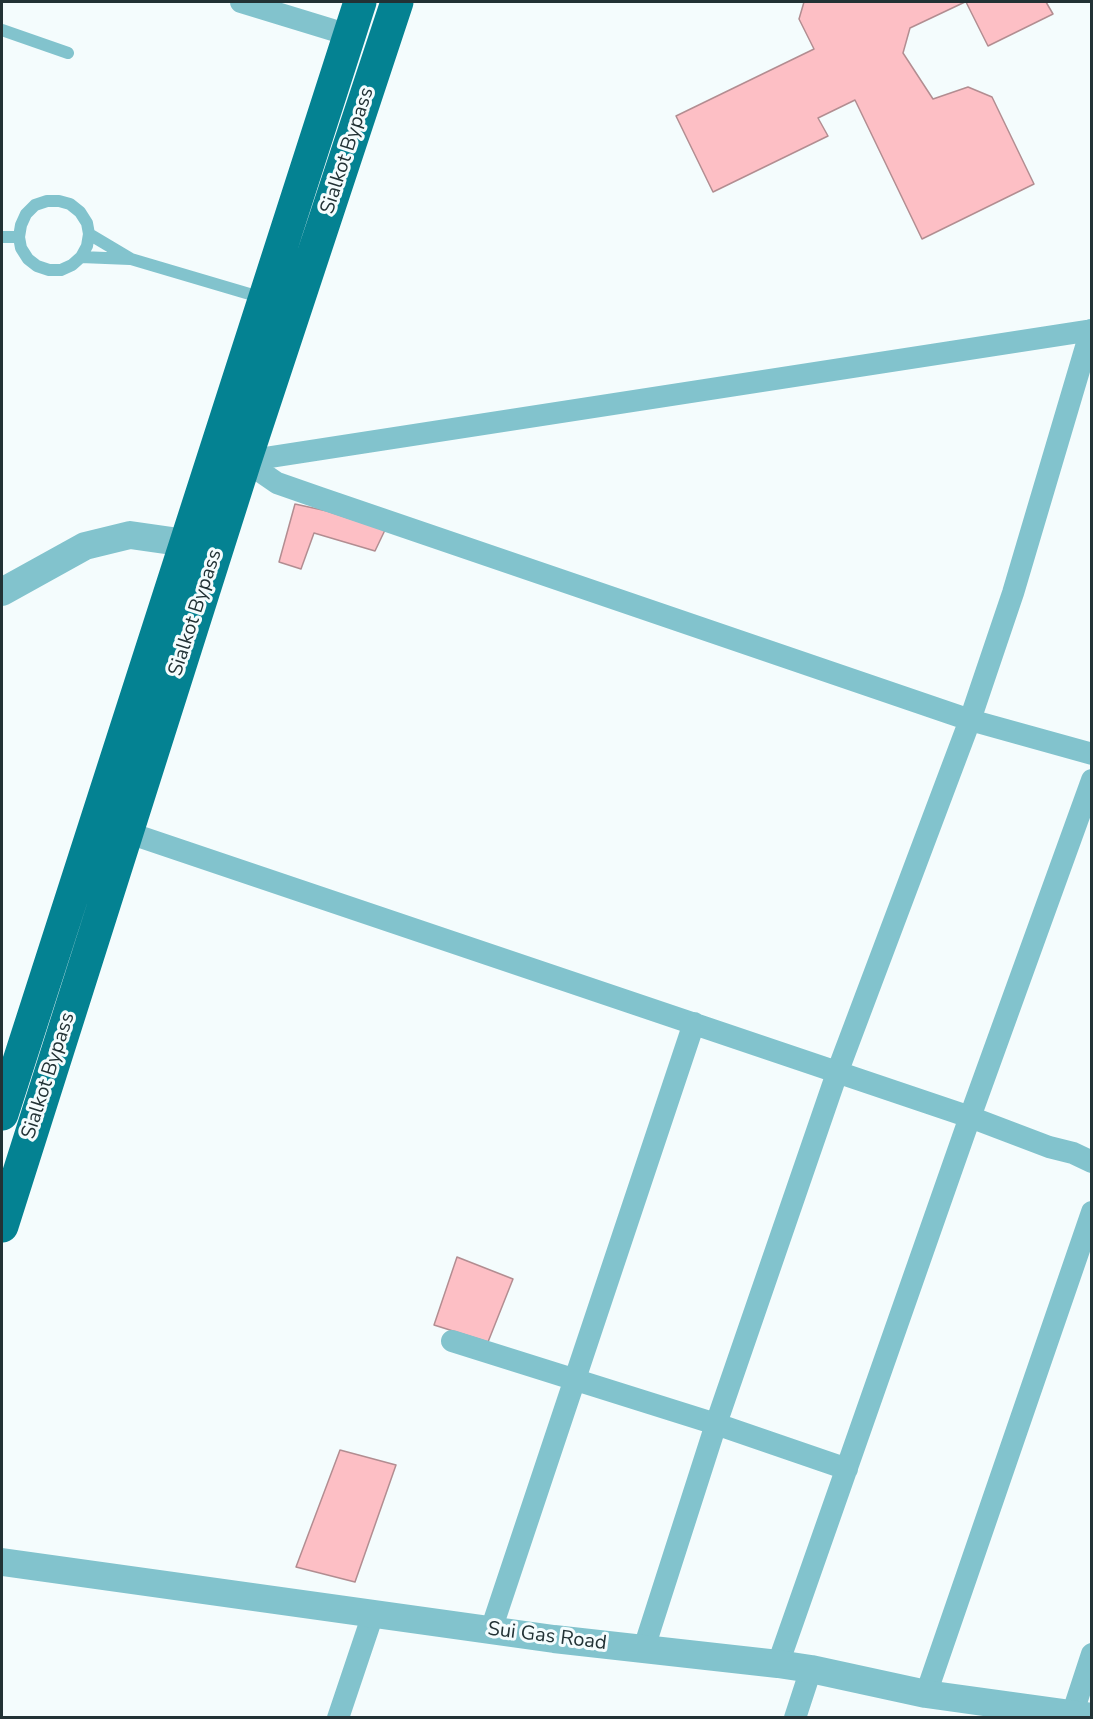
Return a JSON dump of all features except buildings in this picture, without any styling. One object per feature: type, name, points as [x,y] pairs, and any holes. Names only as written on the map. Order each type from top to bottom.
[{"type":"highway","name":"Sialkot Bypass","points":[[2,1114],[360,2]]},
{"type":"highway","name":"Sialkot Bypass","points":[[2,1226],[245,461],[397,2]]},
{"type":"street","points":[[241,2],[349,35]]},
{"type":"street","points":[[245,461],[1091,330],[1013,593],[970,720],[837,1073],[716,1424],[644,1648]]},
{"type":"street","points":[[245,461],[277,483],[320,498],[970,720],[1092,754]]},
{"type":"street","points":[[2,592],[85,546],[130,535],[186,543]]},
{"type":"street","points":[[778,1664],[970,1117],[1092,780]]},
{"type":"street","points":[[126,832],[970,1117],[1049,1147],[1073,1153],[1092,1162]]},
{"type":"street","points":[[491,1630],[694,1023]]},
{"type":"street","points":[[926,1694],[1092,1212]]},
{"type":"street","points":[[452,1341],[716,1424],[847,1469]]},
{"type":"street","name":"Sui Gas Road","points":[[2,1562],[491,1630],[811,1669],[926,1694],[972,1709],[1082,1716]]},
{"type":"street","points":[[338,1718],[373,1614]]},
{"type":"street","points":[[1082,1716],[1092,1654]]},
{"type":"street","points":[[795,1718],[811,1669]]},
{"type":"lane","points":[[2,30],[68,53]]},
{"type":"lane","points":[[47,201],[70,204],[87,222],[89,234],[87,246],[81,257],[72,265],[61,270],[37,267],[21,248],[19,237],[26,214],[35,205],[47,201]]},
{"type":"lane","points":[[89,234],[131,259],[264,299]]},
{"type":"lane","points":[[2,237],[19,237]]},
{"type":"lane","points":[[81,257],[131,259]]}]
